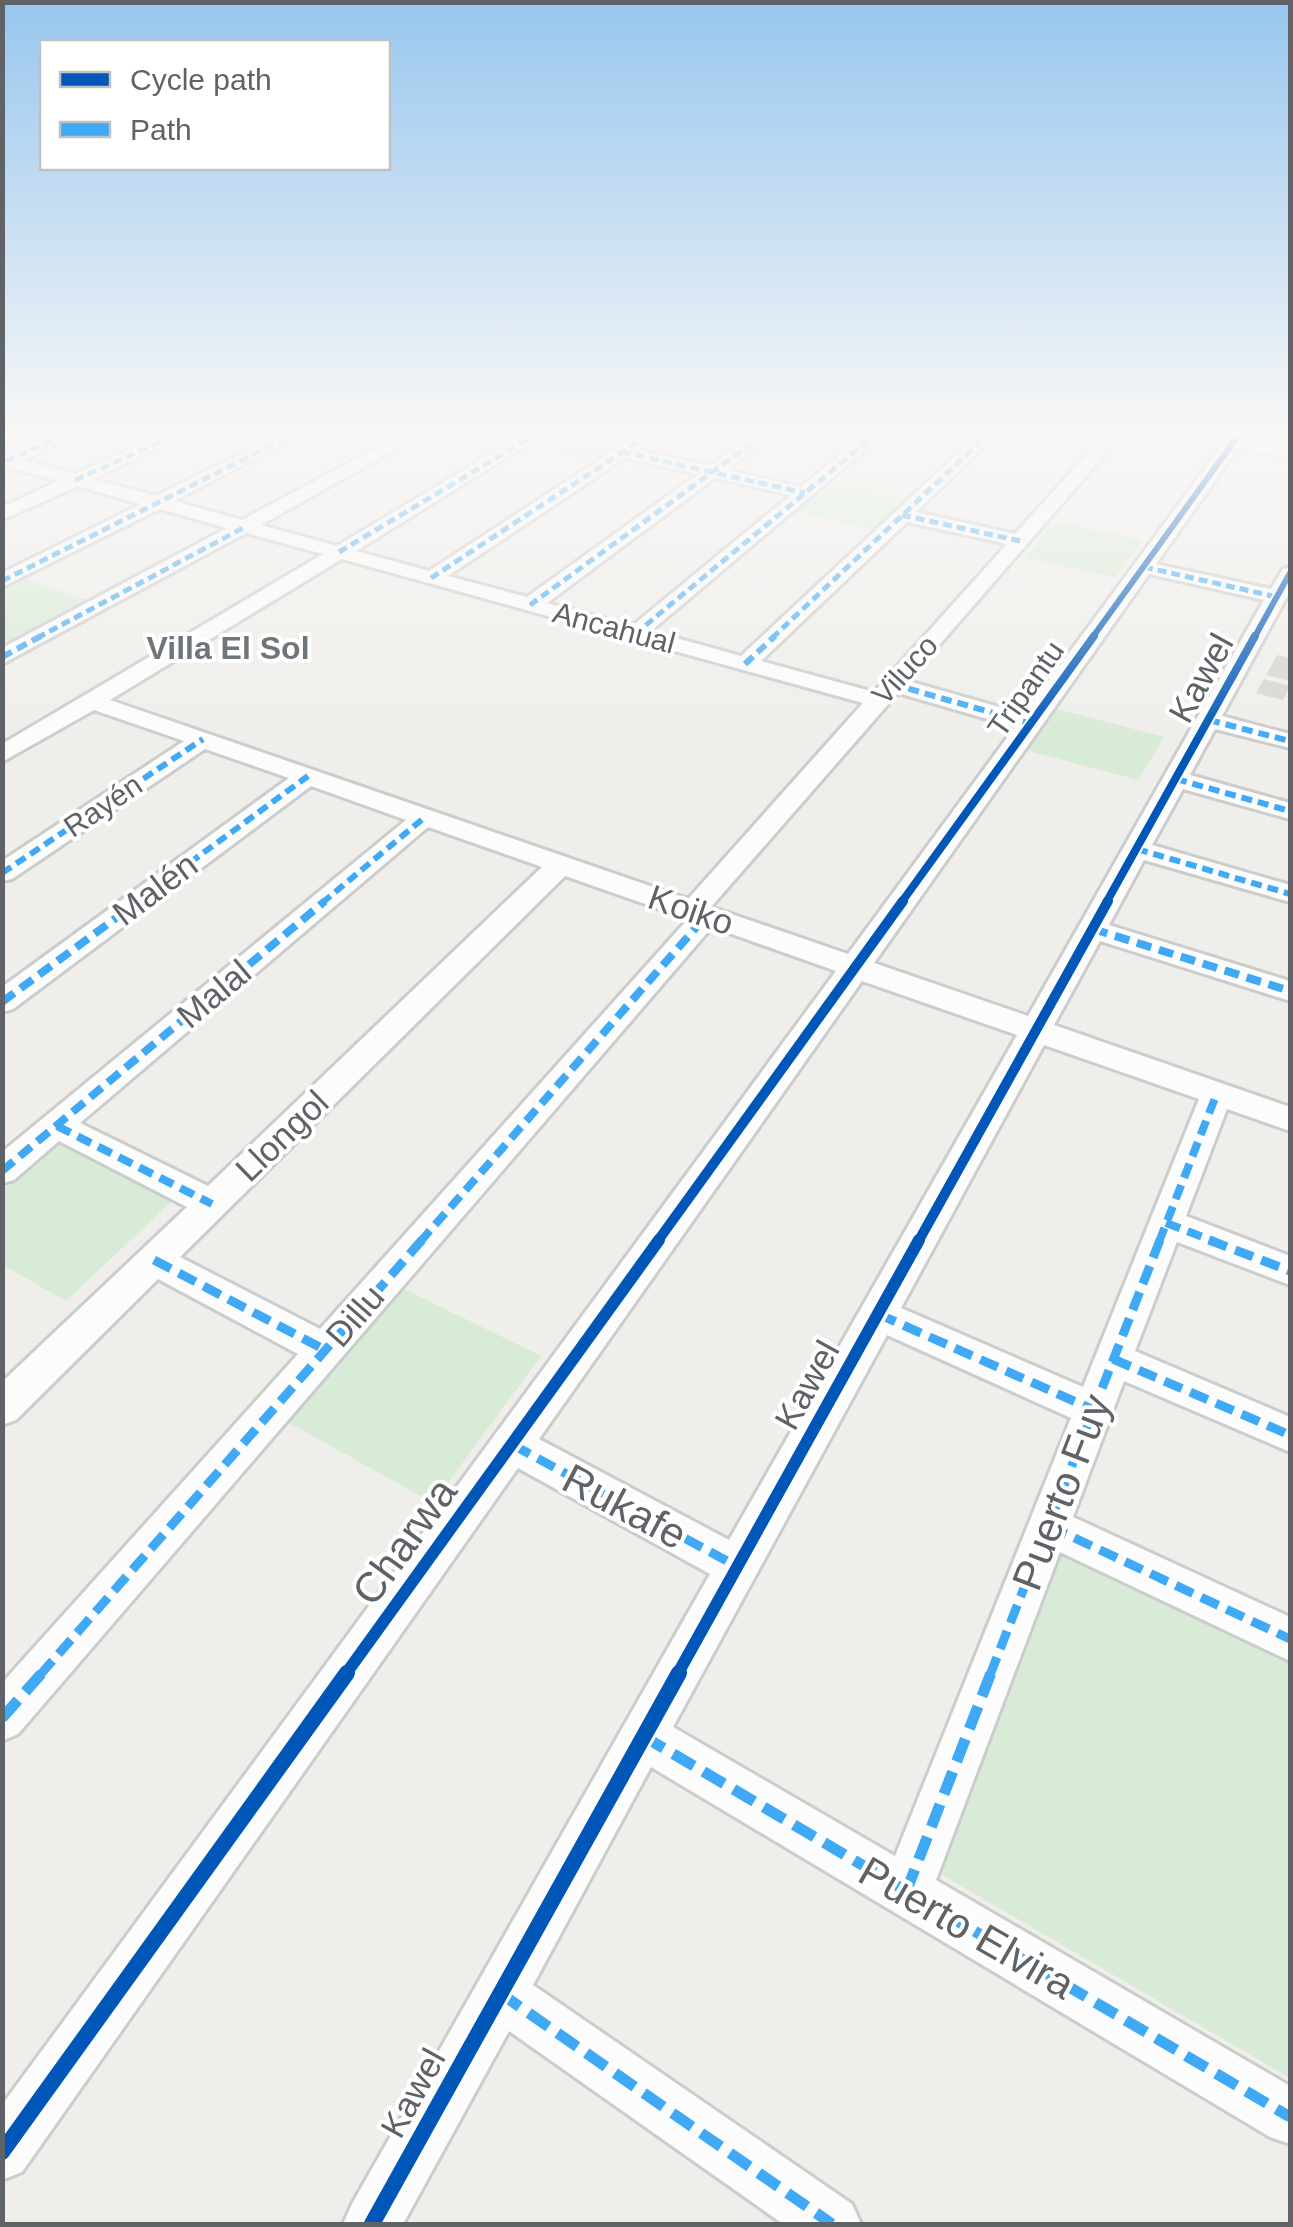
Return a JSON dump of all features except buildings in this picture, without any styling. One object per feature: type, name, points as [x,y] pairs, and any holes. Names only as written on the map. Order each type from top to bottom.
[{"type":"street","points":[[2,581],[94,534]]},
{"type":"street","points":[[2,657],[232,534]]},
{"type":"street","name":"Ancahual","points":[[271,534],[745,664],[1032,724]]},
{"type":"street","points":[[3,753],[368,534]]},
{"type":"street","points":[[431,578],[498,534]]},
{"type":"street","points":[[530,605],[627,534]]},
{"type":"street","points":[[635,634],[756,534]]},
{"type":"street","points":[[745,664],[882,534]]},
{"type":"street","points":[[991,534],[1020,540]]},
{"type":"street","name":"Viluco","points":[[700,913],[885,692],[1025,534]]},
{"type":"street","name":"Tripantu","points":[[858,968],[1168,534]]},
{"type":"street","points":[[1144,567],[1285,586]]},
{"type":"street","name":"Kawel","points":[[372,2224],[1285,586]]},
{"type":"street","name":"Koiko","points":[[92,701],[1290,1119]]},
{"type":"street","points":[[1209,720],[1290,741]]},
{"type":"street","name":"Rayén","points":[[2,873],[203,739]]},
{"type":"street","name":"Malén","points":[[2,1002],[308,776]]},
{"type":"street","points":[[1176,779],[1290,810]]},
{"type":"street","name":"Malal","points":[[2,1171],[425,817]]},
{"type":"street","points":[[1137,849],[1290,894]]},
{"type":"street","name":"Llongol","points":[[2,1408],[561,864]]},
{"type":"street","name":"Dillu","points":[[2,1718],[326,1350],[700,913]]},
{"type":"street","points":[[1092,929],[1290,992]]},
{"type":"street","name":"Charwa","points":[[2,2152],[858,968]]},
{"type":"street","name":"Puerto Fuy","points":[[906,1892],[1216,1093]]},
{"type":"street","points":[[57,1126],[212,1204]]},
{"type":"street","points":[[1166,1224],[1290,1272]]},
{"type":"street","points":[[154,1260],[326,1350]]},
{"type":"street","points":[[878,1314],[1094,1410]]},
{"type":"street","points":[[1113,1358],[1290,1434]]},
{"type":"street","name":"Rukafe","points":[[513,1446],[738,1567]]},
{"type":"street","points":[[1048,1526],[1290,1638]]},
{"type":"street","name":"Puerto Elvira","points":[[644,1736],[1290,2118]]},
{"type":"street","points":[[500,1993],[832,2224]]},
{"type":"green space","points":[[1045,534],[1114,534],[1143,540],[1115,578],[1025,557]]},
{"type":"green space","points":[[23,578],[93,602],[14,643],[3,639],[3,588]]},
{"type":"green space","points":[[1054,708],[1164,737],[1138,780],[1025,750]]},
{"type":"green space","points":[[76,1126],[191,1183],[66,1301],[3,1265],[3,1189]]},
{"type":"green space","points":[[400,1287],[541,1356],[433,1503],[286,1421]]},
{"type":"green space","points":[[1063,1552],[1290,1662],[1290,2078],[939,1873]]},
{"type":"marked path","points":[[2,581],[96,534]]},
{"type":"marked path","points":[[2,657],[232,534]]},
{"type":"marked path","points":[[339,552],[369,534]]},
{"type":"marked path","points":[[431,578],[498,534]]},
{"type":"marked path","points":[[530,605],[627,534]]},
{"type":"marked path","points":[[635,634],[756,534]]},
{"type":"marked path","points":[[745,664],[883,534]]},
{"type":"marked path","points":[[988,534],[1020,541]]},
{"type":"marked path","points":[[1144,567],[1277,597]]},
{"type":"marked path","points":[[892,684],[1032,724]]},
{"type":"marked path","points":[[1209,720],[1290,741]]},
{"type":"marked path","points":[[2,873],[203,739]]},
{"type":"marked path","points":[[2,1002],[308,776]]},
{"type":"marked path","points":[[1176,779],[1290,811]]},
{"type":"marked path","points":[[2,1171],[425,817]]},
{"type":"marked path","points":[[1137,849],[1290,894]]},
{"type":"marked path","points":[[2,1718],[707,915]]},
{"type":"marked path","points":[[1093,929],[1290,991]]},
{"type":"marked path","points":[[906,1892],[1217,1093]]},
{"type":"marked path","points":[[57,1126],[212,1204]]},
{"type":"marked path","points":[[1166,1223],[1290,1271]]},
{"type":"marked path","points":[[154,1260],[325,1350]]},
{"type":"marked path","points":[[878,1314],[1094,1410]]},
{"type":"marked path","points":[[1113,1359],[1290,1435]]},
{"type":"marked path","points":[[513,1445],[738,1567]]},
{"type":"marked path","points":[[1049,1526],[1290,1639]]},
{"type":"marked path","points":[[643,1736],[1290,2117]]},
{"type":"marked path","points":[[500,1993],[832,2224]]},
{"type":"cycle path","points":[[2,2152],[1167,534]]},
{"type":"cycle path","points":[[372,2224],[1290,573]]},
{"type":"district","name":"Villa El Sol","points":[[228,648]]}]
